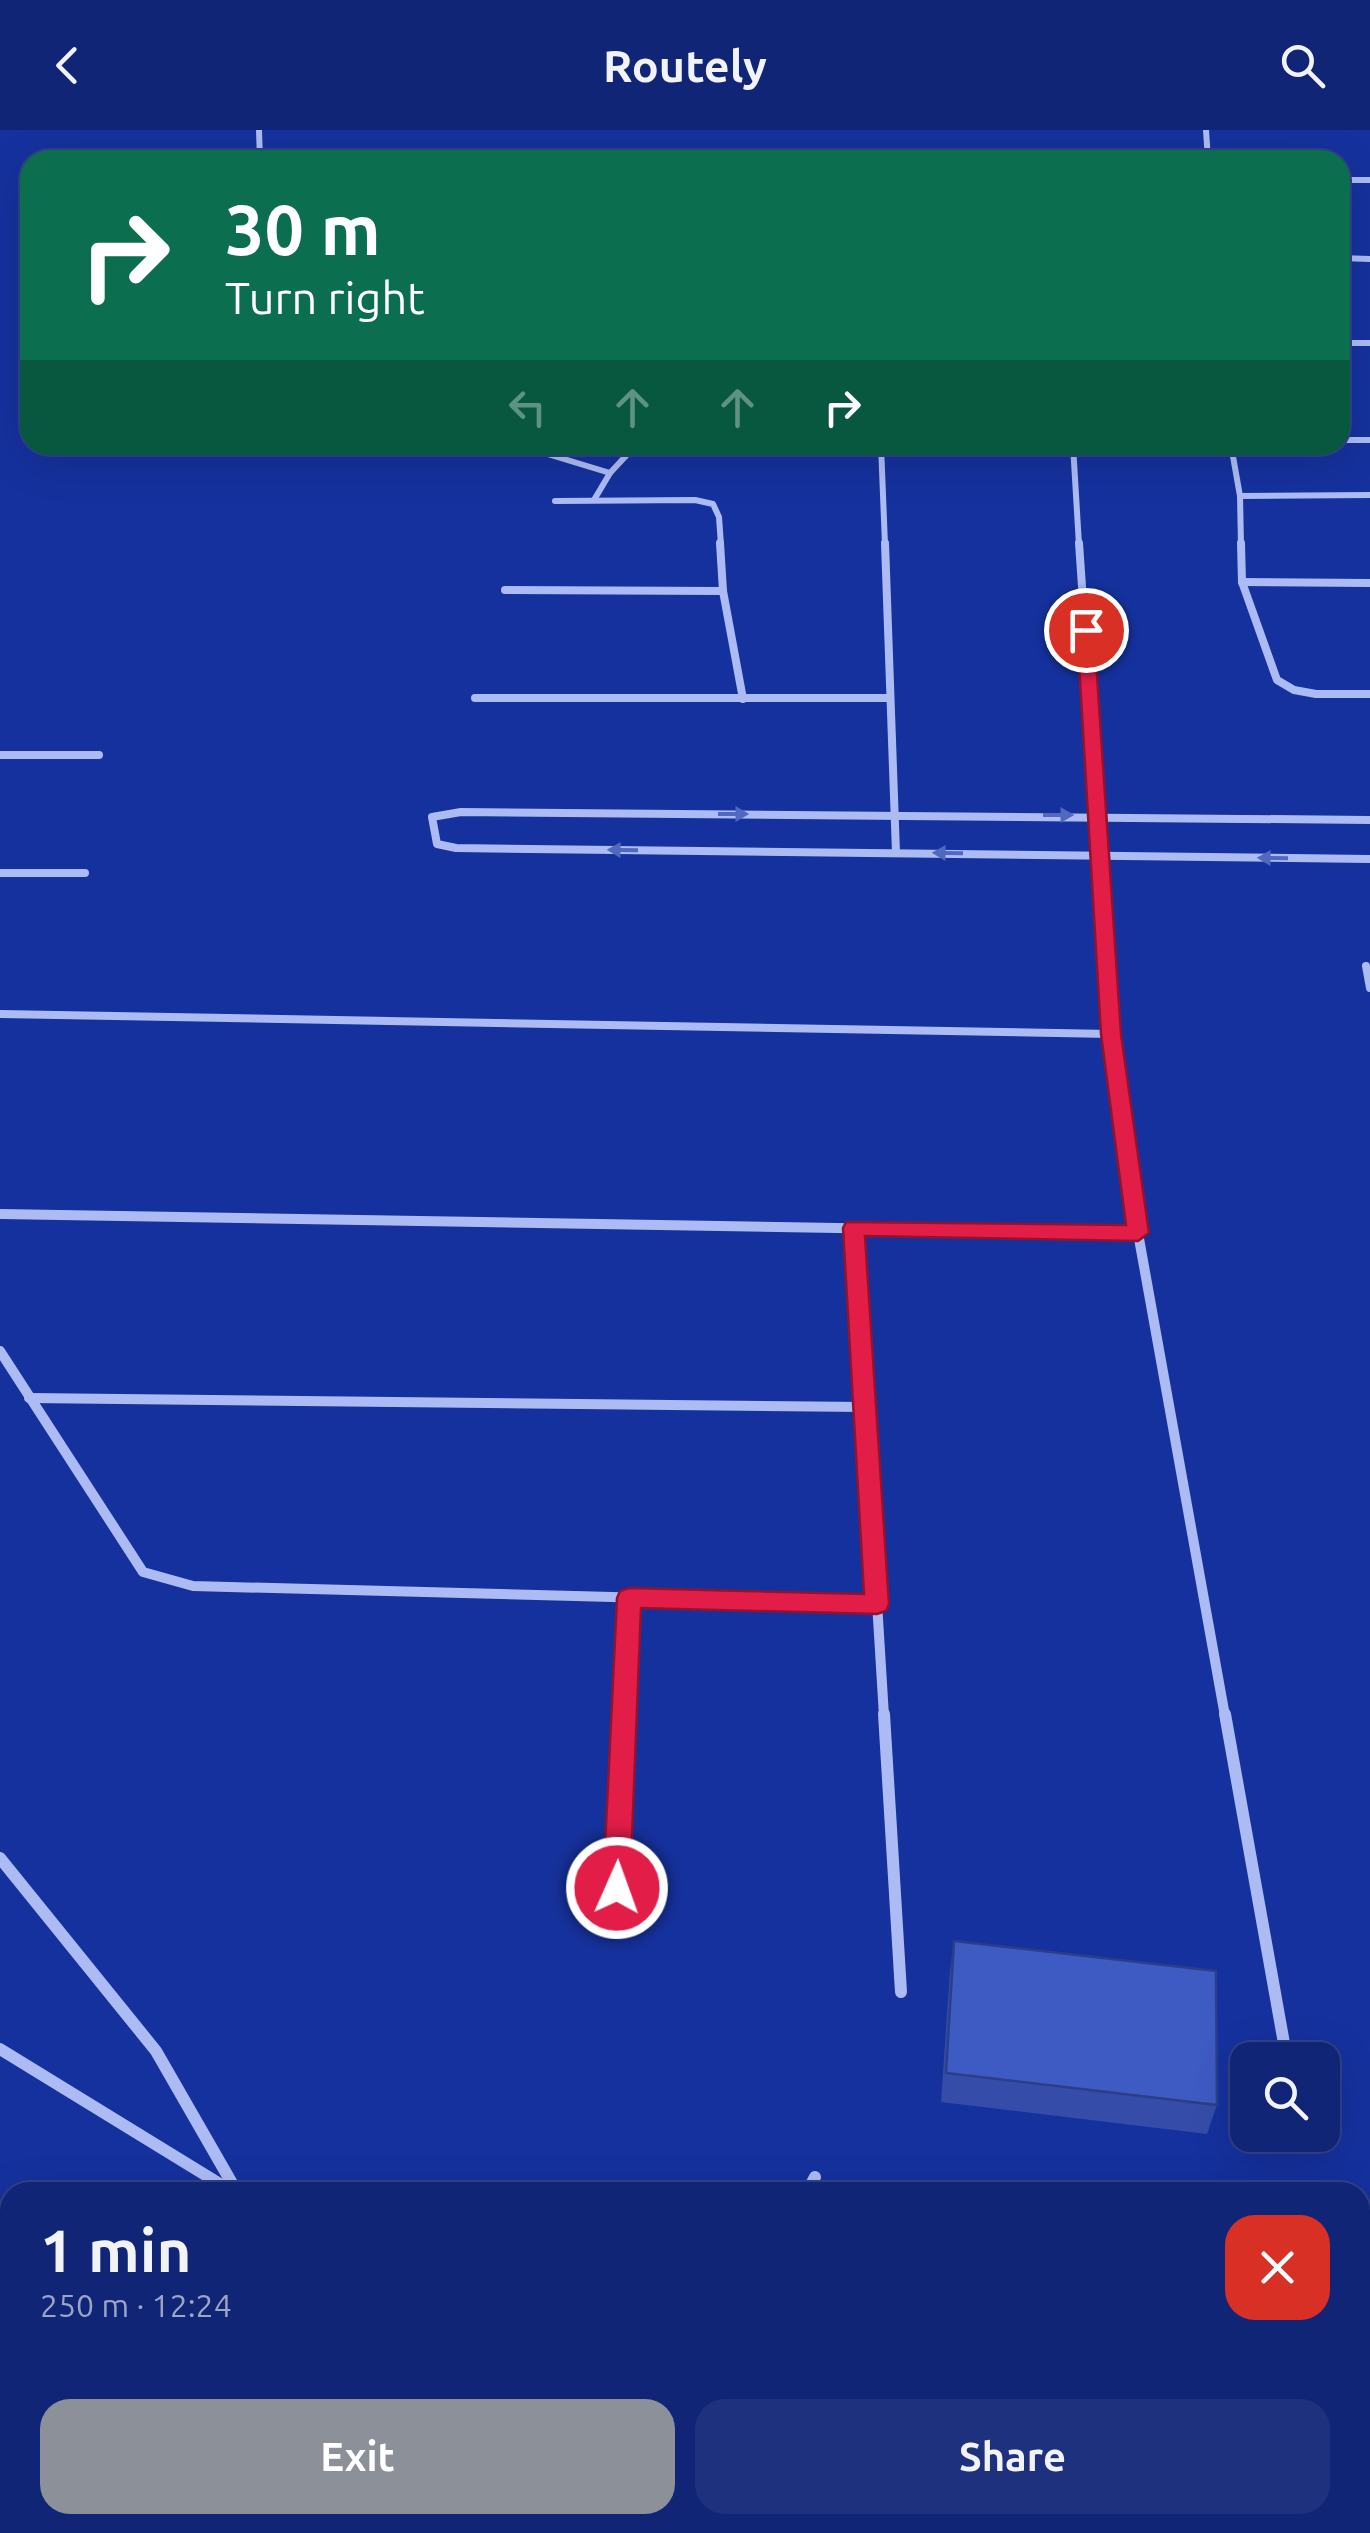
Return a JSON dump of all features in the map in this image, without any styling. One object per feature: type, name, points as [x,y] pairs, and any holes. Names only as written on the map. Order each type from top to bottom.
[{"type":"street","points":[[551,455],[610,473]]},
{"type":"street","points":[[594,500],[627,455]]},
{"type":"street","points":[[880,455],[896,853]]},
{"type":"street","points":[[1074,455],[1111,1034],[1138,1233],[1284,2042]]},
{"type":"street","points":[[1232,455],[1240,496],[1242,582],[1277,680],[1294,690],[1316,694],[1370,694]]},
{"type":"street","points":[[1240,496],[1370,495]]},
{"type":"street","points":[[555,500],[695,500],[714,504],[719,516],[722,592],[742,699]]},
{"type":"street","points":[[1242,582],[1370,583]]},
{"type":"street","points":[[505,590],[722,592]]},
{"type":"street","points":[[476,698],[890,698]]},
{"type":"street","points":[[0,755],[99,755]]},
{"type":"street","points":[[1370,820],[460,812],[432,816],[436,844],[456,848],[1370,859]]},
{"type":"street","points":[[0,874],[85,874]]},
{"type":"street","points":[[1366,966],[1370,988]]},
{"type":"street","points":[[0,1014],[1111,1034]]},
{"type":"street","points":[[0,1214],[1138,1233]]},
{"type":"street","points":[[854,1228],[900,1992]]},
{"type":"street","points":[[0,1351],[143,1572],[193,1586],[877,1604]]},
{"type":"street","points":[[29,1398],[865,1407]]},
{"type":"street","points":[[615,1924],[629,1598]]},
{"type":"street","points":[[0,1858],[156,2052],[229,2182]]},
{"type":"street","points":[[0,2049],[219,2182]]},
{"type":"street","points":[[813,2182],[816,2177]]},
{"type":"building","points":[[954,1941],[1216,1971],[1217,2105],[946,2073]]},
{"type":"route","points":[[617,1888],[629,1598],[877,1604],[854,1228],[1138,1233],[1111,1034],[1086,630]]}]
